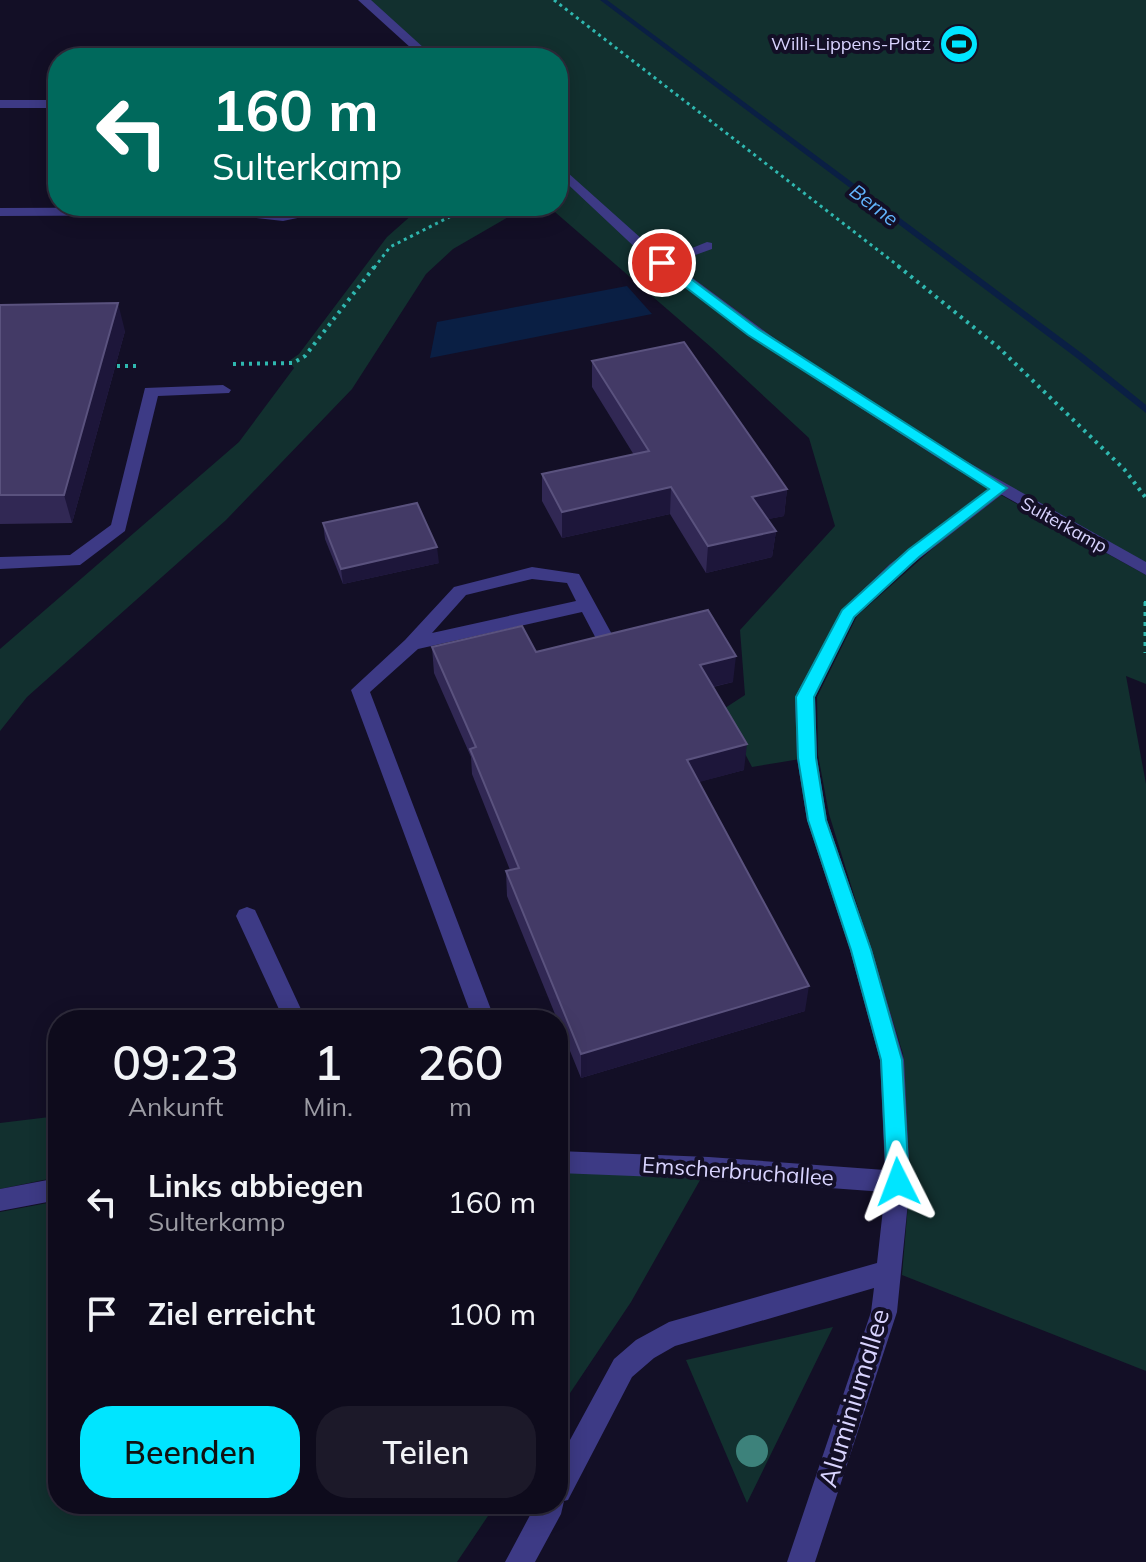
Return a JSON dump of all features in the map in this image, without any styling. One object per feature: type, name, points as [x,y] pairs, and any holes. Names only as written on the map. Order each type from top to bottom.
[{"type":"street","points":[[364,0],[418,48]]},
{"type":"street","points":[[0,104],[48,104]]},
{"type":"street","name":"Sulterkamp","points":[[568,177],[662,263],[753,332],[999,488],[1146,569]]},
{"type":"street","points":[[0,212],[48,212]]},
{"type":"street","points":[[662,263],[707,246]]},
{"type":"street","points":[[0,563],[74,561],[119,527],[151,391],[223,390]]},
{"type":"street","points":[[898,1182],[892,1060],[861,950],[817,820],[807,758],[805,697],[848,614],[896,568],[999,488]]},
{"type":"street","points":[[480,1010],[360,690],[412,644],[460,591],[532,573],[573,578],[609,646],[639,638]]},
{"type":"street","points":[[412,644],[586,605]]},
{"type":"street","points":[[247,916],[290,1010]]},
{"type":"street","name":"Emscherbruchallee","points":[[568,1162],[709,1168],[898,1182]]},
{"type":"street","name":"Aluminiumallee","points":[[801,1562],[884,1312],[898,1182]]},
{"type":"street","points":[[0,1200],[48,1191]]},
{"type":"street","points":[[568,1471],[623,1368],[645,1349],[669,1335],[888,1272]]},
{"type":"street","points":[[519,1562],[545,1514]]},
{"type":"path","points":[[554,0],[874,246],[986,337],[1124,469],[1146,498]]},
{"type":"path","points":[[231,364],[293,363],[305,356],[390,247],[451,216]]},
{"type":"path","points":[[108,366],[139,366]]},
{"type":"path","points":[[1146,601],[1146,653]]},
{"type":"green space","points":[[366,0],[1146,0],[1146,565],[1002,487],[756,331],[664,261],[568,175],[568,48],[420,48]]},
{"type":"green space","points":[[568,180],[645,252],[992,488],[910,550],[844,610],[816,658],[799,696],[800,759],[752,767],[722,710],[745,695],[740,630],[835,526],[809,438],[712,348],[560,216],[568,216]]},
{"type":"green space","points":[[411,216],[510,216],[453,249],[426,274],[352,389],[226,520],[27,697],[0,731],[0,649],[239,442],[294,368],[289,361],[299,354],[387,237]]},
{"type":"green space","points":[[1001,495],[1146,575],[1146,684],[1126,676],[1146,784],[1146,1371],[902,1275],[910,1181],[903,1054],[829,814],[818,755],[817,697],[857,616],[941,541]]},
{"type":"green space","points":[[48,1117],[48,1179],[0,1189],[0,1123]]},
{"type":"green space","points":[[568,1169],[704,1173],[631,1302],[568,1396]]},
{"type":"green space","points":[[48,1203],[48,1514],[489,1514],[457,1562],[0,1562],[0,1212]]},
{"type":"green space","points":[[833,1327],[747,1503],[686,1360]]},
{"type":"water","points":[[627,286],[652,314],[430,358],[437,322]]},
{"type":"building","points":[[118,303],[64,495],[0,495],[0,305]]},
{"type":"building","points":[[684,342],[787,489],[752,497],[776,531],[708,546],[671,487],[562,512],[542,474],[649,451],[592,361]]},
{"type":"building","points":[[417,503],[437,547],[341,569],[323,523]]},
{"type":"building","points":[[708,610],[736,656],[700,665],[747,744],[687,760],[809,986],[581,1054],[568,1022],[568,1010],[563,1010],[506,871],[519,868],[470,749],[476,747],[432,647],[522,626],[536,652]]},
{"type":"waterway","name":"Berne","points":[[603,0],[1081,357],[1146,410]]},
{"type":"place","name":"Willi-Lippens-Platz","points":[[959,44]]},
{"type":"route","points":[[662,263],[753,332],[999,488],[896,568],[848,614],[805,697],[807,758],[817,820],[861,950],[892,1060],[898,1182]]}]
